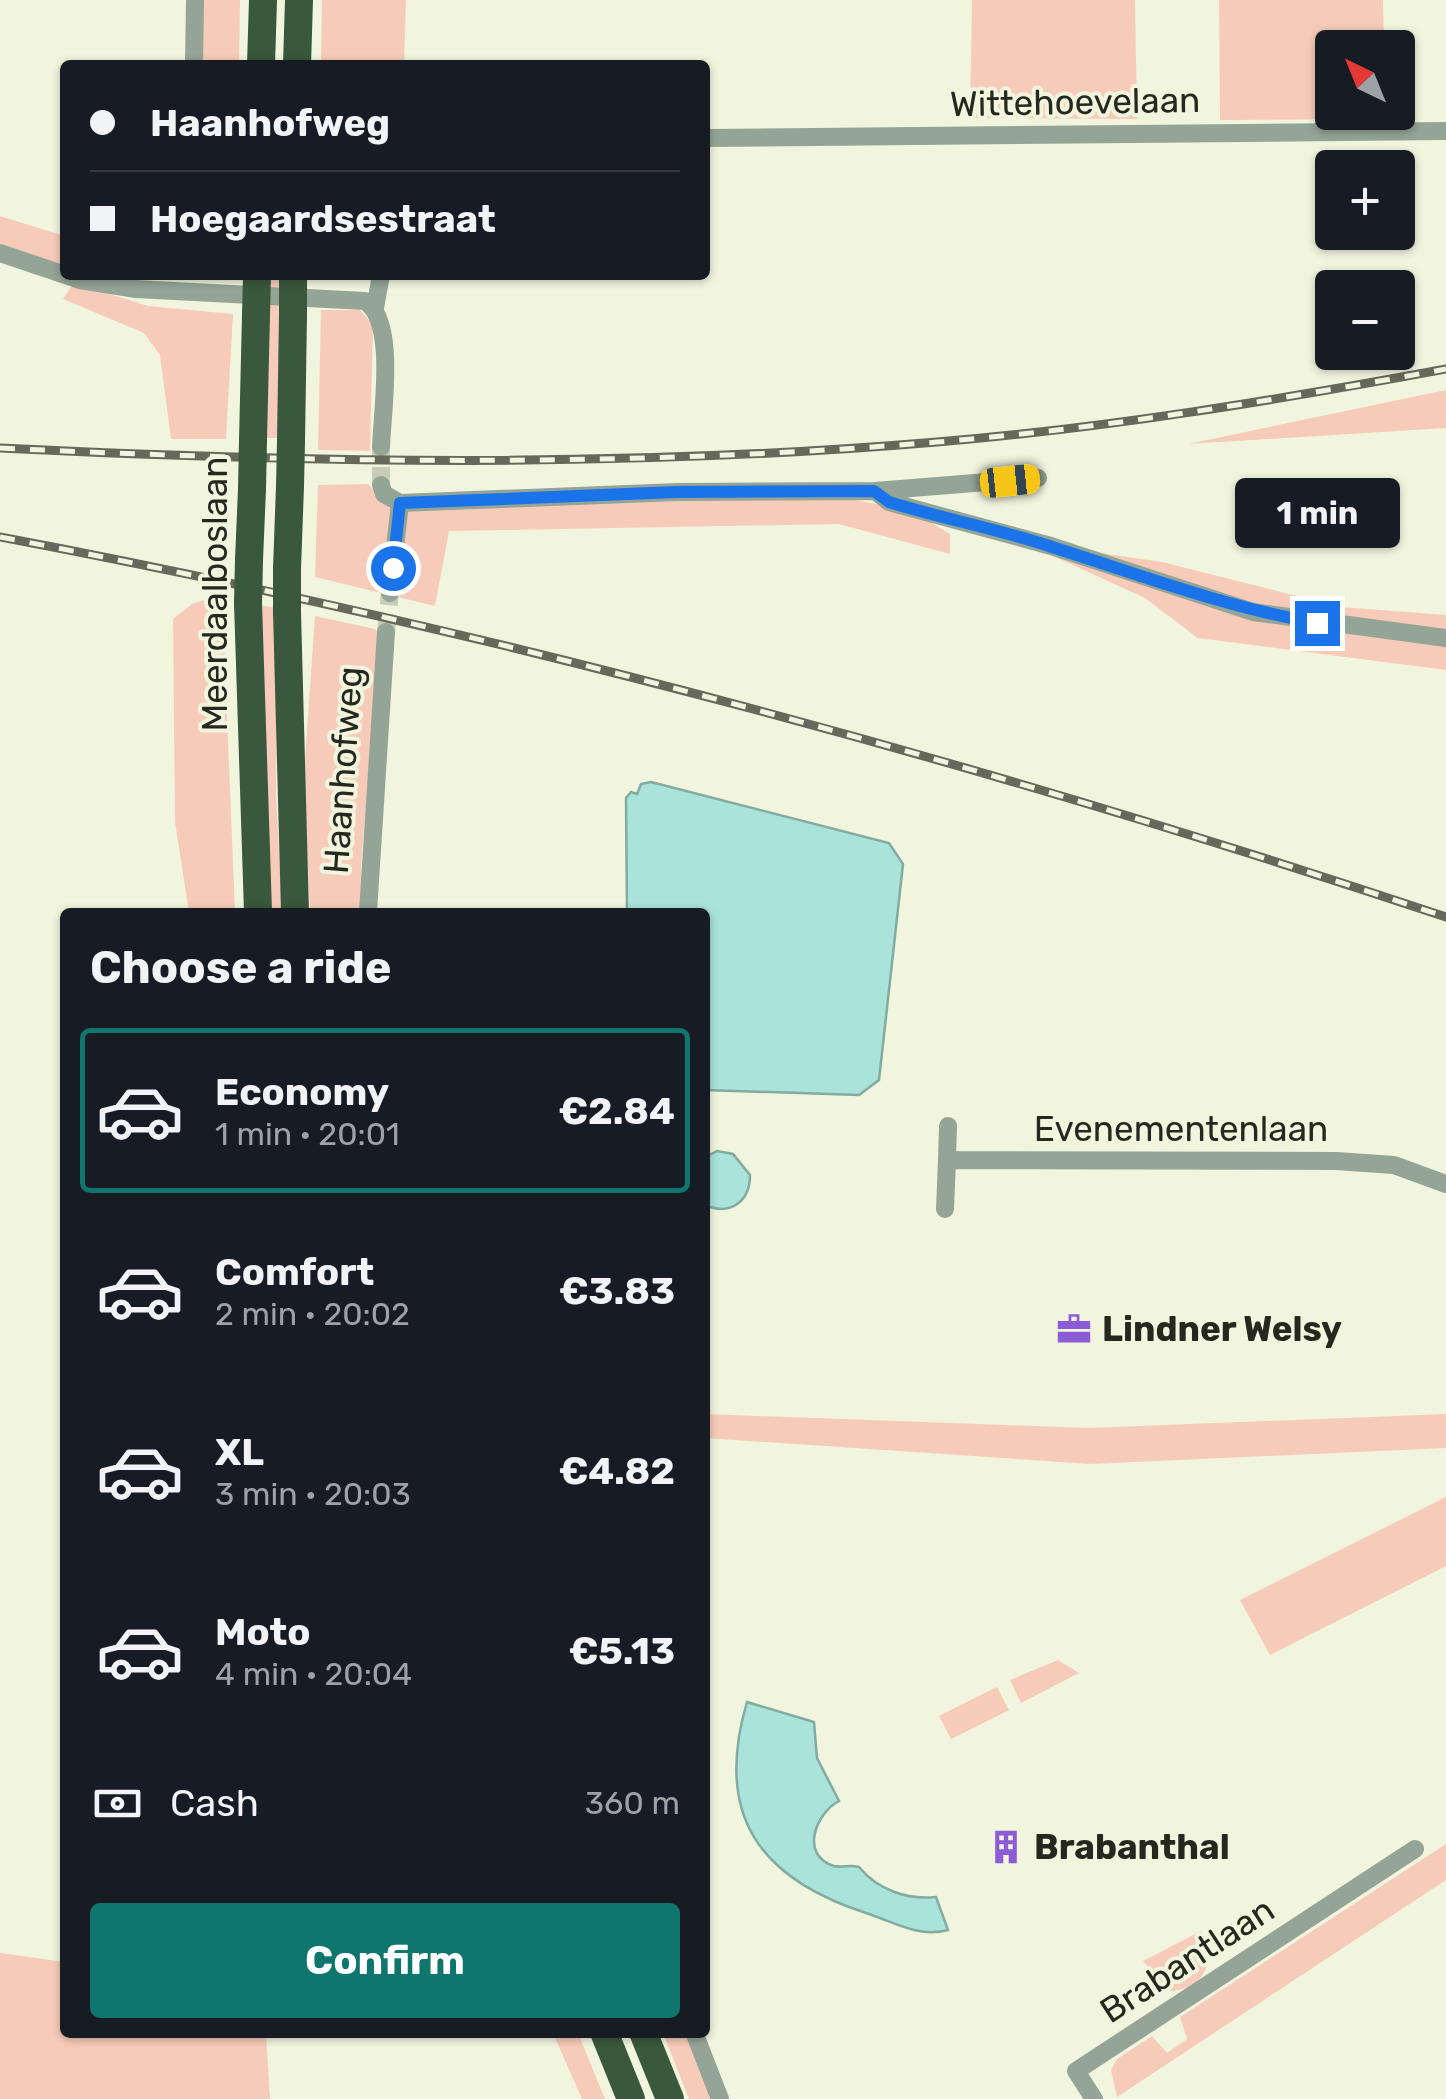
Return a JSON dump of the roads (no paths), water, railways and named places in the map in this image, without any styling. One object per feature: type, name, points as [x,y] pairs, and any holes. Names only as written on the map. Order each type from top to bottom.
[{"type":"highway","points":[[262,60],[263,0]]},
{"type":"highway","points":[[298,60],[299,0]]},
{"type":"highway","name":"Meerdaalboslaan","points":[[257,280],[248,602],[258,908]]},
{"type":"highway","name":"Meerdaalboslaan","points":[[293,280],[287,612],[294,908]]},
{"type":"highway","points":[[606,2038],[630,2099]]},
{"type":"highway","points":[[645,2038],[670,2099]]},
{"type":"street","points":[[194,0],[194,60]]},
{"type":"street","name":"Wittehoevelaan","points":[[710,138],[1446,131]]},
{"type":"street","points":[[0,253],[60,272]]},
{"type":"street","points":[[91,280],[136,289],[354,299],[376,308]]},
{"type":"street","points":[[381,280],[376,308],[384,332],[381,447]]},
{"type":"street","points":[[380,485],[384,494],[400,503],[677,492],[874,491],[1038,478]]},
{"type":"street","points":[[874,491],[889,502],[1051,546],[1253,612],[1446,638]]},
{"type":"street","points":[[390,593],[400,503]]},
{"type":"street","name":"Haanhofweg","points":[[368,908],[386,632]]},
{"type":"street","points":[[946,1209],[948,1126]]},
{"type":"street","name":"Evenementenlaan","points":[[947,1160],[1336,1161],[1394,1165],[1446,1184]]},
{"type":"street","name":"Brabantlaan","points":[[1094,2099],[1076,2071],[1415,1850]]},
{"type":"street","points":[[696,2038],[720,2099]]},
{"type":"water","points":[[651,782],[889,843],[903,864],[879,1080],[859,1095],[710,1090],[710,908],[627,908],[626,798],[631,792],[637,794],[641,784]]},
{"type":"water","points":[[717,1151],[733,1154],[750,1175],[746,1193],[737,1204],[723,1209],[710,1207],[710,1154]]},
{"type":"water","points":[[747,1702],[814,1722],[817,1758],[839,1801],[824,1815],[815,1834],[814,1844],[823,1861],[834,1866],[859,1867],[894,1892],[936,1897],[948,1930],[926,1932],[906,1928],[829,1898],[797,1881],[772,1860],[754,1836],[742,1809],[736,1777],[738,1742]]},
{"type":"tunnel","points":[[381,447],[381,485]]},
{"type":"tunnel","points":[[386,632],[390,593]]},
{"type":"railway","points":[[0,448],[352,460],[586,459],[820,450],[1129,421],[1446,369]]},
{"type":"railway","points":[[0,537],[366,613],[729,703],[1089,804],[1446,917]]},
{"type":"place","name":"Lindner Welsy","points":[[1074,1329]]},
{"type":"place","name":"Brabanthal","points":[[1006,1847]]}]
